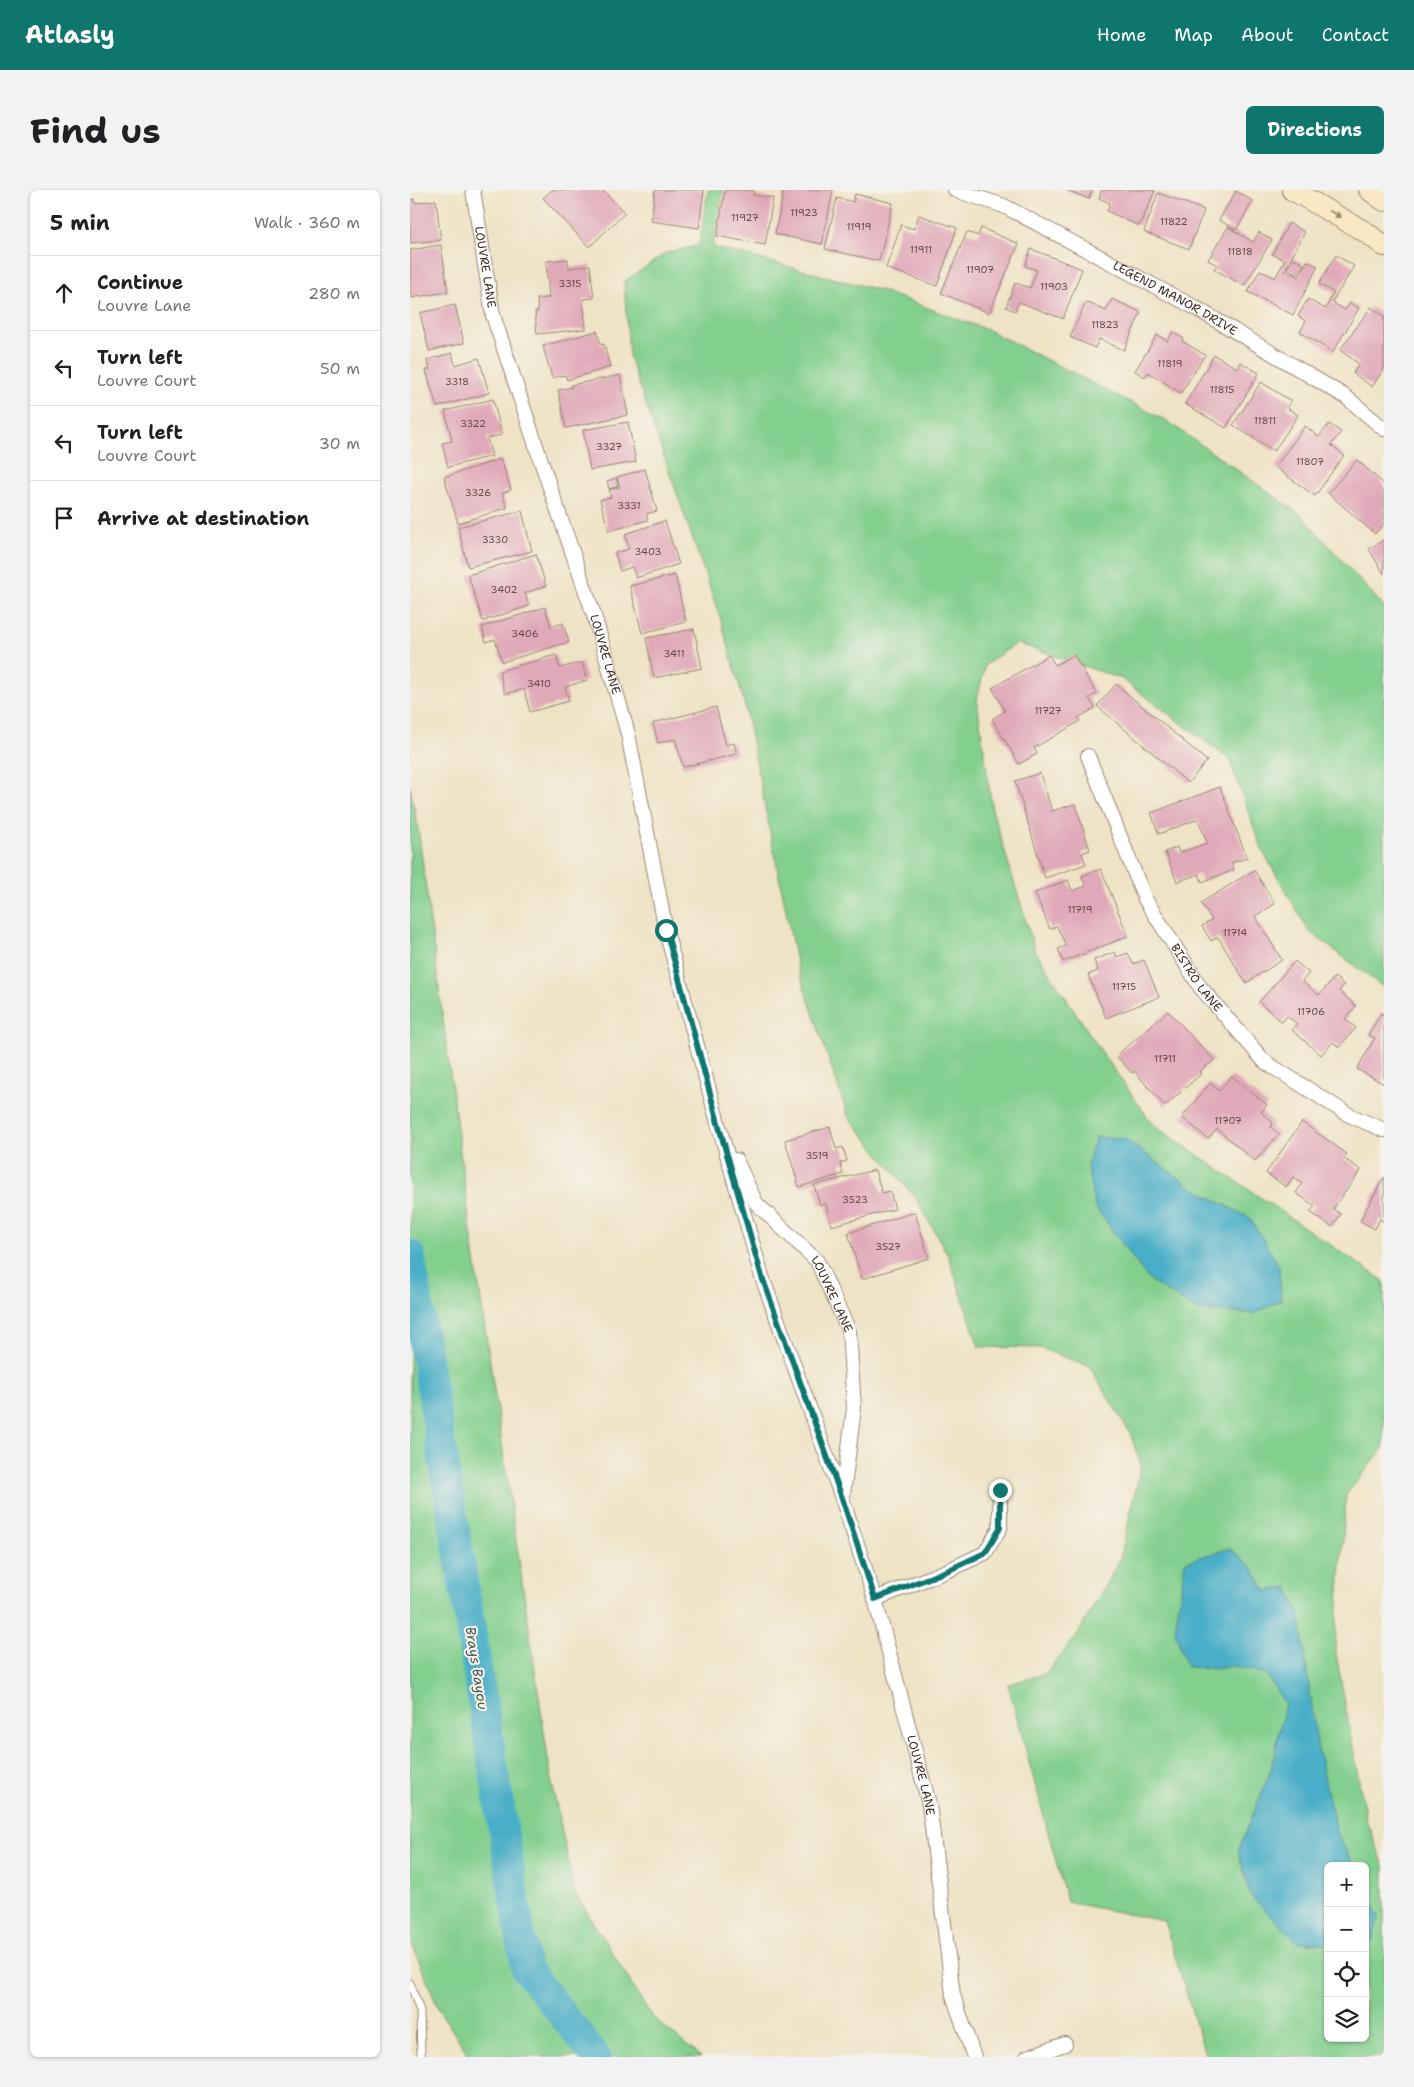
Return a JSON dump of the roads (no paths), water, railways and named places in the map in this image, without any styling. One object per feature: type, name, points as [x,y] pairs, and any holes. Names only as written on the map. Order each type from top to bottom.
[{"type":"main road","points":[[1292,190],[1367,233],[1384,246]]},
{"type":"main road","points":[[1369,190],[1384,201]]},
{"type":"street","name":"LOUVRE LANE","points":[[473,190],[494,315],[594,616],[625,725],[666,930],[718,1123],[762,1277],[842,1498],[875,1599],[929,1804],[953,1995],[974,2057]]},
{"type":"street","name":"LEGEND MANOR DRIVE","points":[[955,190],[1004,206],[1194,307],[1346,397],[1384,429]]},
{"type":"street","name":"BISTRO LANE","points":[[1088,756],[1145,899],[1201,988],[1265,1062],[1349,1115],[1384,1130]]},
{"type":"street","name":"LOUVRE LANE","points":[[718,1123],[756,1203],[817,1261],[849,1331],[854,1408],[842,1498]]},
{"type":"street","points":[[875,1599],[949,1570],[985,1553],[1000,1528],[1000,1490]]},
{"type":"street","points":[[1027,2057],[1065,2044]]},
{"type":"lane","points":[[410,1983],[420,2011],[421,2057]]},
{"type":"water","points":[[1096,1137],[1125,1139],[1193,1188],[1250,1218],[1279,1266],[1281,1300],[1254,1314],[1197,1310],[1150,1281],[1095,1207],[1087,1166]]},
{"type":"water","points":[[1230,1548],[1252,1567],[1266,1591],[1288,1587],[1299,1613],[1317,1744],[1336,1831],[1352,1862],[1324,1862],[1324,1944],[1297,1942],[1250,1895],[1238,1851],[1271,1770],[1285,1704],[1266,1674],[1233,1666],[1215,1669],[1187,1667],[1175,1631],[1185,1562]]},
{"type":"water","points":[[1369,1897],[1379,1917],[1372,1942],[1369,1942]]},
{"type":"waterway","name":"Brays Bayou","points":[[410,1255],[526,1969],[596,2057]]}]
